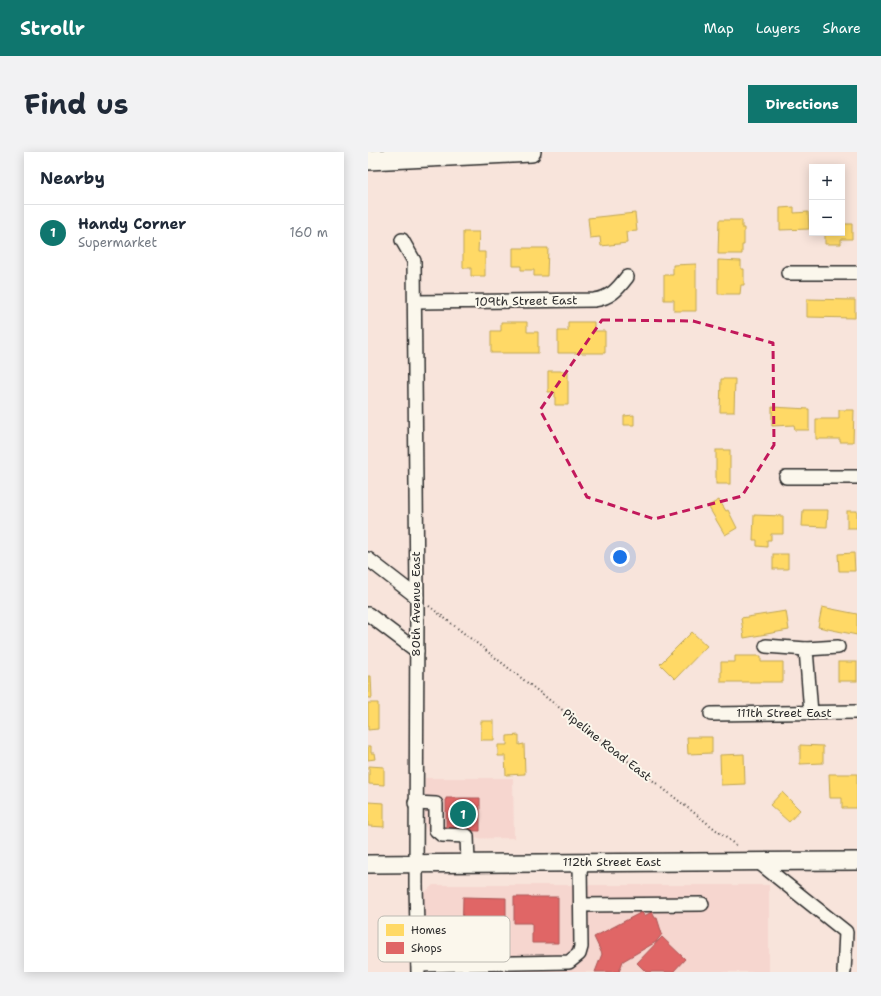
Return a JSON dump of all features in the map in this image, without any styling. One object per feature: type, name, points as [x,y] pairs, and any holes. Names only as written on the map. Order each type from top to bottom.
[{"type":"highway","points":[[368,160],[531,152]]},
{"type":"main road","name":"112th Street East","points":[[368,864],[857,861]]},
{"type":"street","name":"80th Avenue East","points":[[402,240],[414,262],[415,302],[417,597],[415,803],[417,916]]},
{"type":"street","points":[[788,273],[857,273]]},
{"type":"street","name":"109th Street East","points":[[415,302],[594,300],[605,298],[613,293],[627,277]]},
{"type":"street","points":[[786,477],[857,477]]},
{"type":"street","points":[[368,559],[417,597]]},
{"type":"street","points":[[368,614],[417,651]]},
{"type":"street","points":[[766,646],[806,649],[838,647]]},
{"type":"street","points":[[806,649],[811,713]]},
{"type":"street","name":"111th Street East","points":[[711,714],[857,712]]},
{"type":"street","points":[[415,803],[436,804],[436,830],[442,835],[468,836],[468,863]]},
{"type":"street","points":[[757,861],[846,932],[844,972]]},
{"type":"street","points":[[418,969],[529,968],[569,962],[579,954],[581,947],[580,863]]},
{"type":"street","points":[[581,905],[702,904]]},
{"type":"path","name":"Pipeline Road East","points":[[417,597],[757,861]]},
{"type":"highlighted area","points":[[602,320],[693,321],[773,343],[774,445],[742,496],[654,519],[587,497],[540,410]]},
{"type":"shaded area","points":[[425,778],[513,778],[514,838],[442,839],[429,834],[425,826]]},
{"type":"shaded area","points":[[433,885],[769,885],[769,972],[424,972],[424,962],[510,962],[510,916],[423,916],[423,894]]},
{"type":"building: Homes","points":[[794,207],[794,213],[808,212],[809,229],[780,230],[780,208]]},
{"type":"building: Homes","points":[[635,213],[637,231],[626,232],[627,243],[601,246],[600,237],[590,238],[588,218]]},
{"type":"building: Homes","points":[[719,220],[742,220],[742,228],[744,228],[744,245],[742,245],[742,254],[718,254]]},
{"type":"building: Homes","points":[[845,224],[852,224],[852,239],[841,239],[841,244],[825,244],[825,236],[845,236]]},
{"type":"building: Homes","points":[[463,232],[479,232],[478,252],[485,252],[485,276],[471,276],[471,268],[463,268]]},
{"type":"building: Homes","points":[[513,248],[548,248],[547,276],[534,276],[534,270],[521,270],[521,266],[513,266]]},
{"type":"building: Homes","points":[[718,260],[741,261],[741,269],[744,269],[744,285],[741,285],[740,294],[718,294]]},
{"type":"building: Homes","points":[[696,264],[696,311],[674,311],[674,300],[664,300],[664,275],[673,275],[673,265]]},
{"type":"building: Homes","points":[[807,299],[855,300],[855,318],[807,317]]},
{"type":"building: Homes","points":[[501,322],[527,322],[527,332],[538,332],[538,353],[491,353],[491,331],[501,331]]},
{"type":"building: Homes","points":[[568,322],[594,322],[594,331],[605,331],[605,353],[558,353],[558,331],[568,331]]},
{"type":"building: Homes","points":[[548,371],[568,371],[568,405],[555,405],[555,392],[548,392]]},
{"type":"building: Homes","points":[[721,379],[735,379],[734,412],[720,412]]},
{"type":"building: Homes","points":[[772,407],[809,409],[809,430],[795,430],[794,425],[772,426]]},
{"type":"building: Homes","points":[[839,410],[854,410],[853,442],[840,442],[840,439],[816,439],[816,419],[839,419]]},
{"type":"building: Homes","points":[[634,415],[634,425],[624,425],[624,416]]},
{"type":"building: Homes","points":[[716,450],[730,450],[730,484],[716,484]]},
{"type":"building: Homes","points":[[719,500],[726,511],[728,510],[737,528],[725,535],[708,506]]},
{"type":"building: Homes","points":[[803,510],[828,510],[827,527],[802,526]]},
{"type":"building: Homes","points":[[847,511],[857,511],[857,528],[847,528]]},
{"type":"building: Homes","points":[[754,515],[783,516],[783,534],[771,534],[771,540],[767,540],[767,547],[757,546],[757,540],[753,540]]},
{"type":"building: Homes","points":[[854,553],[855,571],[839,571],[838,554]]},
{"type":"building: Homes","points":[[773,554],[788,554],[788,569],[773,569]]},
{"type":"building: Homes","points":[[822,607],[857,614],[857,635],[818,627]]},
{"type":"building: Homes","points":[[786,611],[789,630],[744,638],[741,618]]},
{"type":"building: Homes","points":[[692,632],[707,646],[675,679],[660,664]]},
{"type":"building: Homes","points":[[735,656],[761,656],[761,662],[783,662],[783,682],[721,682],[721,662],[735,662]]},
{"type":"building: Homes","points":[[838,662],[857,662],[857,681],[838,681]]},
{"type":"building: Homes","points":[[368,676],[371,676],[372,698],[368,698]]},
{"type":"building: Homes","points":[[368,703],[378,703],[378,729],[368,730]]},
{"type":"building: Homes","points":[[481,721],[494,721],[494,740],[481,740]]},
{"type":"building: Homes","points":[[519,735],[519,745],[524,744],[525,774],[506,775],[505,756],[498,756],[498,745],[507,745],[507,736]]},
{"type":"building: Homes","points":[[687,737],[712,737],[712,753],[688,754]]},
{"type":"building: Homes","points":[[800,745],[823,746],[823,763],[800,764]]},
{"type":"building: Homes","points":[[368,746],[371,746],[371,753],[374,753],[375,759],[368,760]]},
{"type":"building: Homes","points":[[744,754],[745,784],[721,785],[720,755]]},
{"type":"building: Homes","points":[[369,766],[384,767],[384,785],[369,784]]},
{"type":"building: Homes","points":[[829,774],[857,774],[857,808],[842,808],[842,798],[830,798]]},
{"type":"building: Homes","points":[[782,792],[800,810],[789,822],[770,805]]},
{"type":"building: Homes","points":[[368,802],[384,803],[384,827],[368,826]]},
{"type":"building: Shops","points":[[446,798],[480,798],[480,831],[446,830]]},
{"type":"building: Shops","points":[[463,897],[506,898],[506,916],[463,916]]},
{"type":"building: Shops","points":[[514,897],[558,897],[558,943],[532,943],[532,923],[514,923]]},
{"type":"building: Shops","points":[[642,912],[644,916],[652,912],[655,918],[657,918],[662,934],[656,942],[623,961],[619,972],[595,972],[602,954],[594,937]]},
{"type":"building: Shops","points":[[662,937],[685,959],[673,972],[646,972],[637,963]]},
{"type":"place","name":"Handy Corner","points":[[463,814]]}]
